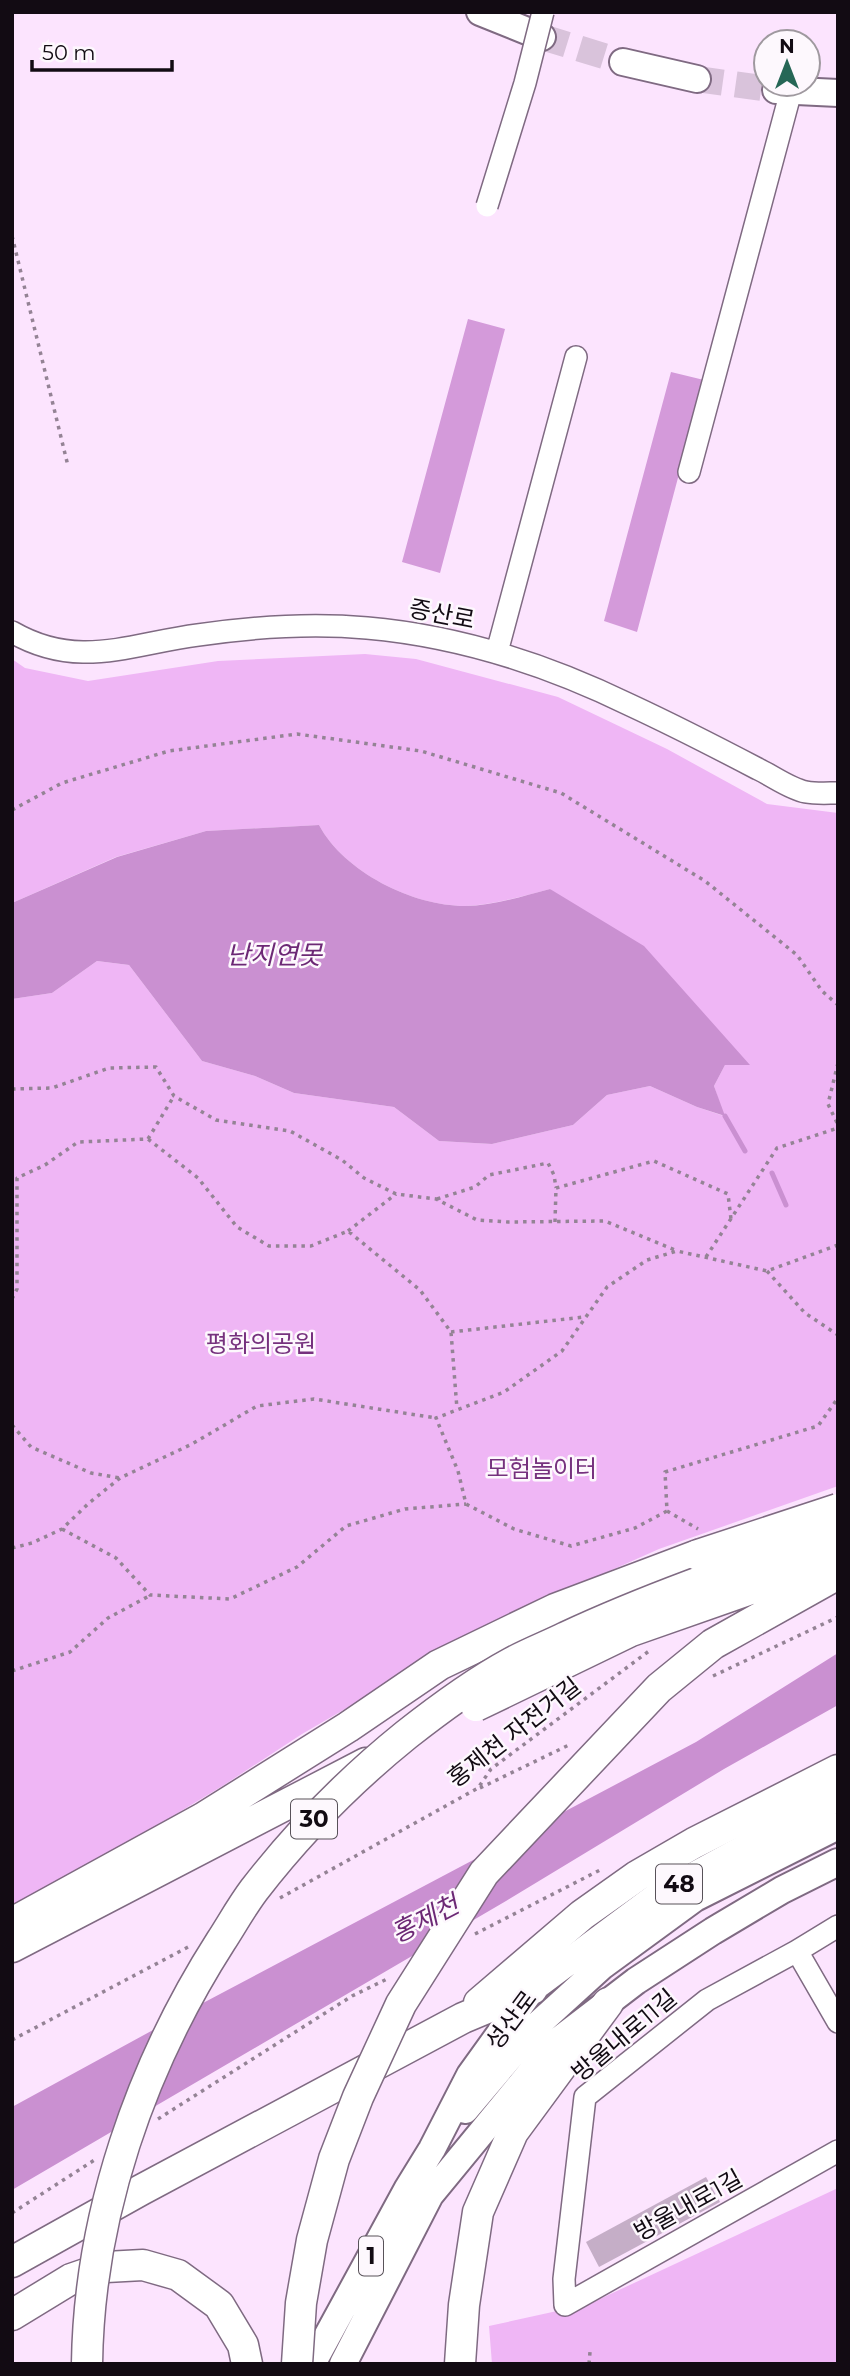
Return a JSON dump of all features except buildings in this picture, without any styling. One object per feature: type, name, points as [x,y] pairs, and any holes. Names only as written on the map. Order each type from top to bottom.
[{"type":"highway","points":[[12,1923],[203,1818],[348,1727],[439,1665],[555,1609],[703,1545],[838,1509]]},
{"type":"highway","name":"30","points":[[87,2364],[87,2341],[97,2258],[110,2194],[137,2108],[165,2038],[200,1974],[252,1892],[309,1824],[382,1755],[443,1706],[511,1663],[627,1609],[838,1533]]},
{"type":"highway","points":[[12,1947],[520,1683],[631,1631],[838,1558]]},
{"type":"highway","points":[[297,2364],[301,2303],[313,2240],[334,2159],[358,2097],[401,2004],[484,1873],[659,1688],[713,1644],[838,1574]]},
{"type":"highway","points":[[463,2018],[494,1988],[582,1915],[638,1876],[694,1843],[838,1770]]},
{"type":"highway","points":[[13,2249],[141,2190],[463,2018],[531,1989]]},
{"type":"highway","points":[[460,2364],[464,2305],[478,2212],[513,2132],[608,2003]]},
{"type":"highway","points":[[12,2315],[71,2279],[106,2267],[143,2265],[178,2275],[219,2305],[243,2345],[247,2364]]},
{"type":"main road","points":[[480,12],[543,24]]},
{"type":"main road","points":[[623,62],[697,79]]},
{"type":"main road","name":"성산로","points":[[312,2364],[432,2149],[470,2075],[531,1989],[658,1895],[838,1797]]},
{"type":"main road","name":"1","points":[[432,2149],[536,2026],[602,1966],[695,1898],[838,1826]]},
{"type":"main road","name":"성산로","points":[[343,2364],[430,2195],[555,2043],[636,1981],[713,1931],[782,1890],[838,1862]]},
{"type":"street","points":[[487,206],[543,24]]},
{"type":"street","points":[[689,472],[781,98]]},
{"type":"street","points":[[498,652],[576,357]]},
{"type":"street","name":"증산로","points":[[12,632],[49,648],[74,653],[97,653],[241,629],[291,626],[367,628],[429,637],[498,652],[564,675],[629,704],[805,792],[838,793]]},
{"type":"street","name":"방울내로11길","points":[[565,2305],[564,2280],[585,2097],[707,2000],[838,1926]]},
{"type":"street","points":[[797,1951],[838,2022]]},
{"type":"street","name":"방울내로1길","points":[[565,2305],[838,2151]]},
{"type":"path","points":[[12,236],[68,466]]},
{"type":"path","points":[[12,810],[62,783],[169,751],[297,734],[421,751],[561,793],[705,881],[797,955],[822,991],[838,1005]]},
{"type":"path","points":[[706,1258],[777,1148],[838,1127],[828,1104],[838,1063]]},
{"type":"path","points":[[12,1089],[52,1088],[109,1068],[156,1067],[174,1097],[216,1120],[290,1131],[396,1194],[436,1199],[477,1220],[605,1221],[677,1251],[766,1271],[838,1245]]},
{"type":"path","points":[[148,1139],[174,1097]]},
{"type":"path","points":[[12,1298],[17,1289],[15,1176],[45,1165],[78,1142],[148,1139],[198,1178],[237,1227],[269,1246],[311,1246],[348,1231],[396,1194]]},
{"type":"path","points":[[556,1188],[654,1161],[728,1194],[731,1219]]},
{"type":"path","points":[[436,1199],[475,1187],[489,1175],[548,1163],[556,1188],[555,1222]]},
{"type":"path","points":[[348,1231],[420,1290],[451,1332],[457,1409]]},
{"type":"path","points":[[12,1548],[62,1530],[120,1478],[192,1444],[257,1406],[314,1399],[436,1418],[505,1392],[562,1351],[607,1287],[647,1260],[677,1251]]},
{"type":"path","points":[[766,1271],[805,1313],[838,1335]]},
{"type":"path","points":[[451,1332],[586,1317]]},
{"type":"path","points":[[703,1545],[667,1511],[665,1472],[818,1426],[838,1398]]},
{"type":"path","points":[[436,1418],[458,1471],[466,1504]]},
{"type":"path","points":[[12,1425],[31,1447],[91,1473],[120,1478]]},
{"type":"path","points":[[12,1671],[70,1652],[108,1618],[150,1595],[230,1599],[297,1567],[346,1526],[405,1509],[466,1504],[514,1529],[571,1546],[635,1528],[667,1511]]},
{"type":"path","points":[[62,1530],[116,1558],[150,1595]]},
{"type":"path","name":"홍제천 자전거길","points":[[279,1899],[478,1788],[491,1769],[654,1648]]},
{"type":"path","points":[[12,2040],[194,1944]]},
{"type":"path","points":[[589,2364],[590,2352]]},
{"type":"green space","name":"평화의공원","points":[[365,654],[416,659],[558,697],[667,749],[767,804],[838,813],[838,1486],[659,1549],[493,1623],[302,1734],[224,1785],[59,1885],[12,1909],[12,999],[52,993],[97,961],[129,965],[202,1061],[255,1076],[294,1093],[394,1107],[439,1141],[492,1144],[573,1125],[607,1095],[650,1086],[724,1116],[714,1086],[725,1065],[749,1065],[550,889],[508,900],[465,906],[424,900],[403,893],[362,871],[330,842],[319,825],[206,831],[116,857],[12,903],[12,659],[25,668],[88,681],[218,661]]},
{"type":"green space","points":[[838,2188],[838,2364],[492,2364],[489,2326],[589,2304]]},
{"type":"shaded area","points":[[468,319],[505,329],[440,573],[402,562]]},
{"type":"shaded area","points":[[671,372],[704,380],[637,632],[604,621]]},
{"type":"water","name":"난지연못","points":[[319,825],[330,842],[362,871],[403,893],[445,904],[476,906],[550,889],[644,946],[750,1065],[725,1065],[714,1086],[725,1116],[650,1086],[607,1095],[573,1125],[492,1144],[439,1141],[394,1107],[294,1093],[255,1076],[202,1061],[129,965],[97,961],[52,993],[12,999],[12,903],[117,857],[206,831]]},
{"type":"water","name":"홍제천","points":[[838,1653],[838,1705],[724,1769],[506,1901],[12,2190],[12,2107],[696,1742]]},
{"type":"waterway","points":[[725,1116],[745,1151]]},
{"type":"waterway","points":[[772,1173],[786,1205]]},
{"type":"tunnel","points":[[542,37],[623,62]]},
{"type":"tunnel","points":[[697,79],[752,87]]},
{"type":"park label","name":"모험놀이터","points":[[542,1468]]}]
